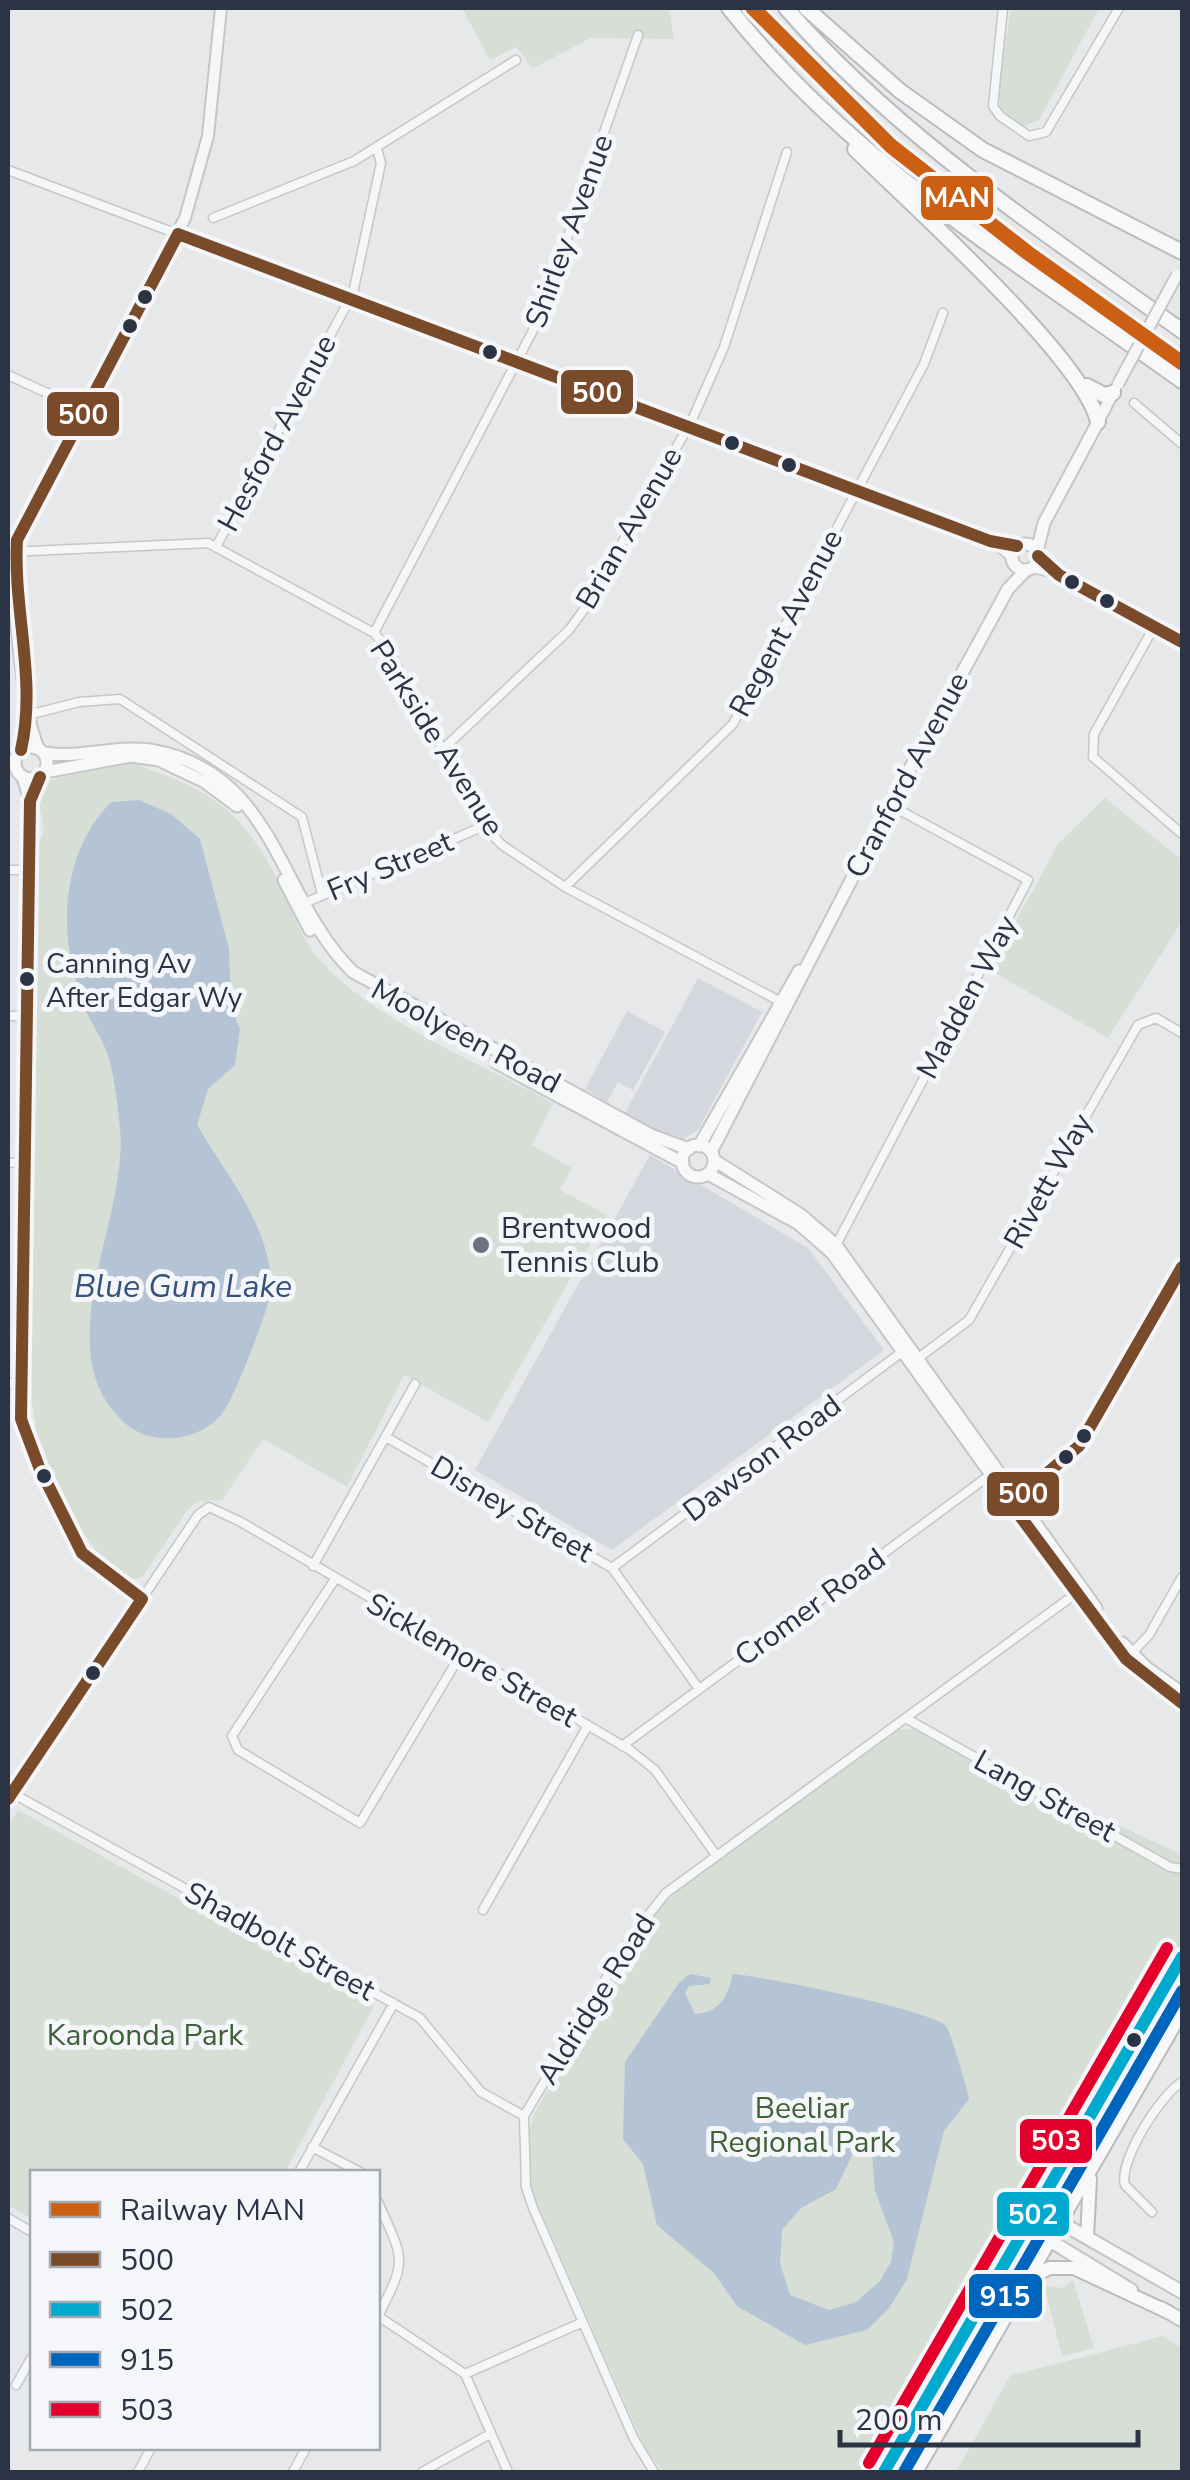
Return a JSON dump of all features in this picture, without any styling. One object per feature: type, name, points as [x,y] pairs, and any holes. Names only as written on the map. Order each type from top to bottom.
[{"type":"highway","points":[[719,8],[757,53],[1004,296],[1076,378],[1093,402],[1098,422]]},
{"type":"highway","points":[[729,8],[792,78],[876,156],[1182,381]]},
{"type":"highway","points":[[786,8],[924,140],[1182,331]]},
{"type":"highway","points":[[806,8],[938,121],[1025,175],[1182,252]]},
{"type":"highway","points":[[1153,237],[1182,240]]},
{"type":"highway","points":[[1076,378],[1099,394],[1116,389]]},
{"type":"main road","name":"Cranford Avenue","points":[[703,1152],[1098,422]]},
{"type":"main road","name":"Moolyeen Road","points":[[16,754],[150,750],[195,766],[218,780],[258,816],[320,949],[363,990],[683,1163],[692,1176],[708,1174],[799,1224],[834,1249]]},
{"type":"main road","points":[[41,751],[42,774]]},
{"type":"main road","points":[[16,754],[16,772]]},
{"type":"main road","name":"Moolyeen Road","points":[[16,772],[42,774],[131,756],[184,770],[246,813],[330,949],[367,984],[652,1136],[703,1152],[800,1215],[834,1249],[1128,1656],[1182,1704]]},
{"type":"main road","points":[[683,1163],[703,1152],[708,1174]]},
{"type":"main road","name":"Moolyeen Road","points":[[1128,1656],[1182,1693]]},
{"type":"main road","points":[[884,2472],[1182,1957]]},
{"type":"main road","points":[[916,2472],[1182,2012]]},
{"type":"main road","points":[[1130,2048],[1155,2061]]},
{"type":"main road","points":[[1087,2237],[1090,2171]]},
{"type":"main road","points":[[1037,2209],[1182,2292]]},
{"type":"main road","points":[[1026,2226],[1182,2320]]},
{"type":"main road","points":[[1028,2278],[1050,2268],[1074,2268],[1168,2312]]},
{"type":"street","points":[[41,751],[28,721],[12,552],[26,518],[178,234],[208,136],[221,8]]},
{"type":"street","points":[[1003,8],[993,106],[1000,116],[1028,136],[1046,132],[1119,8]]},
{"type":"street","name":"Shirley Avenue","points":[[374,632],[519,363],[554,280],[638,35]]},
{"type":"street","points":[[213,218],[377,149],[516,60]]},
{"type":"street","name":"Hesford Avenue","points":[[217,545],[350,298],[364,256],[380,163],[377,149]]},
{"type":"street","name":"Brian Avenue","points":[[444,748],[569,630],[688,427],[724,347],[788,152]]},
{"type":"street","points":[[8,170],[990,541],[1182,642]]},
{"type":"street","name":"Cranford Avenue","points":[[1098,422],[1180,269]]},
{"type":"street","name":"Regent Avenue","points":[[565,886],[733,724],[924,364],[943,312]]},
{"type":"street","points":[[8,374],[84,410]]},
{"type":"street","points":[[1134,403],[1182,444]]},
{"type":"street","name":"Parkside Avenue","points":[[12,552],[191,541],[217,545],[374,632],[388,649],[484,826],[502,846],[565,886],[782,1003]]},
{"type":"street","points":[[1154,627],[1094,734],[1093,757],[1182,834]]},
{"type":"street","points":[[16,754],[28,721],[79,702],[120,699],[184,737],[302,818],[322,894]]},
{"type":"street","points":[[16,772],[30,801]]},
{"type":"street","points":[[10,1796],[142,1599],[89,1562],[71,1534],[24,1434],[19,1388],[28,870],[30,801],[42,774]]},
{"type":"street","name":"Madden Way","points":[[834,1249],[1028,880],[890,806]]},
{"type":"street","name":"Fry Street","points":[[300,905],[484,826]]},
{"type":"street","points":[[8,870],[28,870]]},
{"type":"street","points":[[8,1016],[25,1016]]},
{"type":"street","name":"Rivett Way","points":[[915,1360],[970,1320],[1138,1025],[1156,1018],[1182,1033]]},
{"type":"street","points":[[8,1163],[23,1162]]},
{"type":"street","points":[[1015,1502],[1079,1446],[1182,1268]]},
{"type":"street","name":"Dawson Road","points":[[612,1568],[907,1349]]},
{"type":"street","points":[[8,1382],[19,1388]]},
{"type":"street","points":[[313,1566],[415,1384]]},
{"type":"street","name":"Disney Street","points":[[386,1437],[612,1568],[699,1689]]},
{"type":"street","name":"Cromer Road","points":[[622,1746],[994,1472]]},
{"type":"street","name":"Sicklemore Street","points":[[142,1599],[198,1514],[208,1507],[219,1510],[622,1746],[655,1770],[716,1855]]},
{"type":"street","points":[[1128,1656],[1149,1635],[1182,1577]]},
{"type":"street","points":[[334,1579],[232,1736],[238,1750],[362,1827],[461,1654]]},
{"type":"street","name":"Aldridge Road","points":[[654,2472],[634,2439],[526,2187],[524,2116],[648,1912],[716,1855],[909,1720],[1079,1592]]},
{"type":"street","name":"Lang Street","points":[[909,1720],[1170,1867],[1182,1869]]},
{"type":"street","points":[[483,1910],[587,1726]]},
{"type":"street","name":"Shadbolt Street","points":[[10,1796],[420,2018],[481,2092],[524,2116]]},
{"type":"street","points":[[300,2170],[394,2004]]},
{"type":"street","points":[[1152,2212],[1133,2194],[1122,2176],[1164,2096],[1181,2082]]},
{"type":"street","points":[[312,2148],[356,2170]]},
{"type":"street","points":[[380,2207],[402,2257],[398,2277],[380,2312]]},
{"type":"street","points":[[8,2218],[30,2231]]},
{"type":"street","points":[[380,2317],[464,2374],[508,2472]]},
{"type":"street","points":[[464,2374],[583,2322]]},
{"type":"street","points":[[16,2384],[30,2361]]},
{"type":"street","points":[[422,2472],[490,2434]]},
{"type":"street","points":[[138,2472],[150,2450]]},
{"type":"street","points":[[292,2472],[305,2450]]},
{"type":"shaded area","points":[[698,978],[762,1012],[698,1130],[682,1140],[664,1139],[623,1117]]},
{"type":"shaded area","points":[[627,1011],[665,1032],[633,1090],[618,1082],[607,1102],[585,1089]]},
{"type":"shaded area","points":[[650,1155],[808,1248],[884,1350],[612,1550],[475,1470]]},
{"type":"green space","points":[[462,8],[669,8],[674,39],[591,38],[533,68],[516,47],[490,60]]},
{"type":"green space","points":[[1011,8],[1099,8],[1039,120],[1023,126],[1002,111],[997,94]]},
{"type":"green space","points":[[126,761],[200,791],[235,818],[265,858],[307,943],[340,980],[366,1001],[553,1103],[532,1145],[572,1168],[560,1190],[607,1215],[488,1422],[404,1375],[347,1487],[263,1439],[222,1500],[198,1501],[189,1508],[143,1576],[136,1579],[105,1560],[74,1518],[41,1450],[31,1403],[37,850],[44,826],[38,804],[50,780]]},
{"type":"green space","points":[[1105,798],[1182,860],[1182,921],[1108,1038],[990,970],[1058,844]]},
{"type":"green space","name":"Beeliar Regional Park","points":[[912,1728],[1182,1855],[1182,1941],[874,2472],[664,2472],[646,2450],[531,2189],[530,2129],[535,2112],[656,1910],[698,1874],[899,1730]]},
{"type":"green space","name":"Karoonda Park","points":[[18,1810],[374,2006],[286,2170],[30,2170],[30,2218],[8,2205],[8,1826]]},
{"type":"green space","points":[[1073,2280],[1094,2348],[1062,2356],[1044,2286],[1064,2288]]},
{"type":"green space","points":[[1163,2336],[1182,2348],[1182,2472],[956,2472],[1010,2376]]},
{"type":"water","name":"Blue Gum Lake","points":[[139,800],[171,814],[200,839],[229,949],[231,1007],[240,1029],[235,1065],[208,1089],[197,1125],[255,1223],[264,1244],[271,1288],[258,1332],[227,1407],[201,1431],[175,1438],[149,1436],[126,1424],[102,1394],[91,1360],[90,1323],[119,1165],[120,1129],[110,1062],[76,981],[67,926],[68,899],[72,873],[94,824],[111,802]]},
{"type":"water","points":[[690,1974],[711,1978],[710,1984],[689,1986],[685,1993],[695,2014],[717,2007],[733,1974],[880,2003],[946,2026],[969,2099],[944,2131],[907,2279],[890,2307],[867,2330],[805,2345],[737,2306],[713,2272],[657,2225],[643,2164],[623,2139],[625,2062],[679,1983]],"holes":[[[864,2148],[872,2153],[875,2191],[894,2242],[891,2262],[880,2281],[856,2302],[829,2310],[790,2295],[780,2263],[782,2230],[801,2208],[836,2189],[854,2151]]]},
{"type":"rail line","name":"MAN","points":[[753,8],[891,146],[1028,253],[1182,363]]},
{"type":"transit line","name":"500","points":[[178,234],[990,541],[1017,546]]},
{"type":"transit line","name":"500","points":[[21,750],[27,698],[17,540],[178,234]]},
{"type":"transit line","name":"500","points":[[1038,556],[1059,575],[1182,642]]},
{"type":"transit line","name":"500","points":[[40,777],[30,801],[21,1419],[39,1467],[82,1553],[142,1599]]},
{"type":"transit line","name":"500","points":[[1182,1267],[1079,1446],[1011,1504],[1126,1659],[1182,1703]]},
{"type":"transit line","name":"500","points":[[8,1799],[142,1599]]},
{"type":"transit line","name":"503","points":[[869,2463],[1167,1948]]},
{"type":"transit line","name":"502","points":[[884,2472],[1182,1957]]},
{"type":"transit line","name":"915","points":[[904,2472],[1182,1991]]},
{"type":"place","name":"Canning Av After Edgar Wy","points":[[27,979]]},
{"type":"place","name":"Brentwood Tennis Club","points":[[481,1245]]}]
